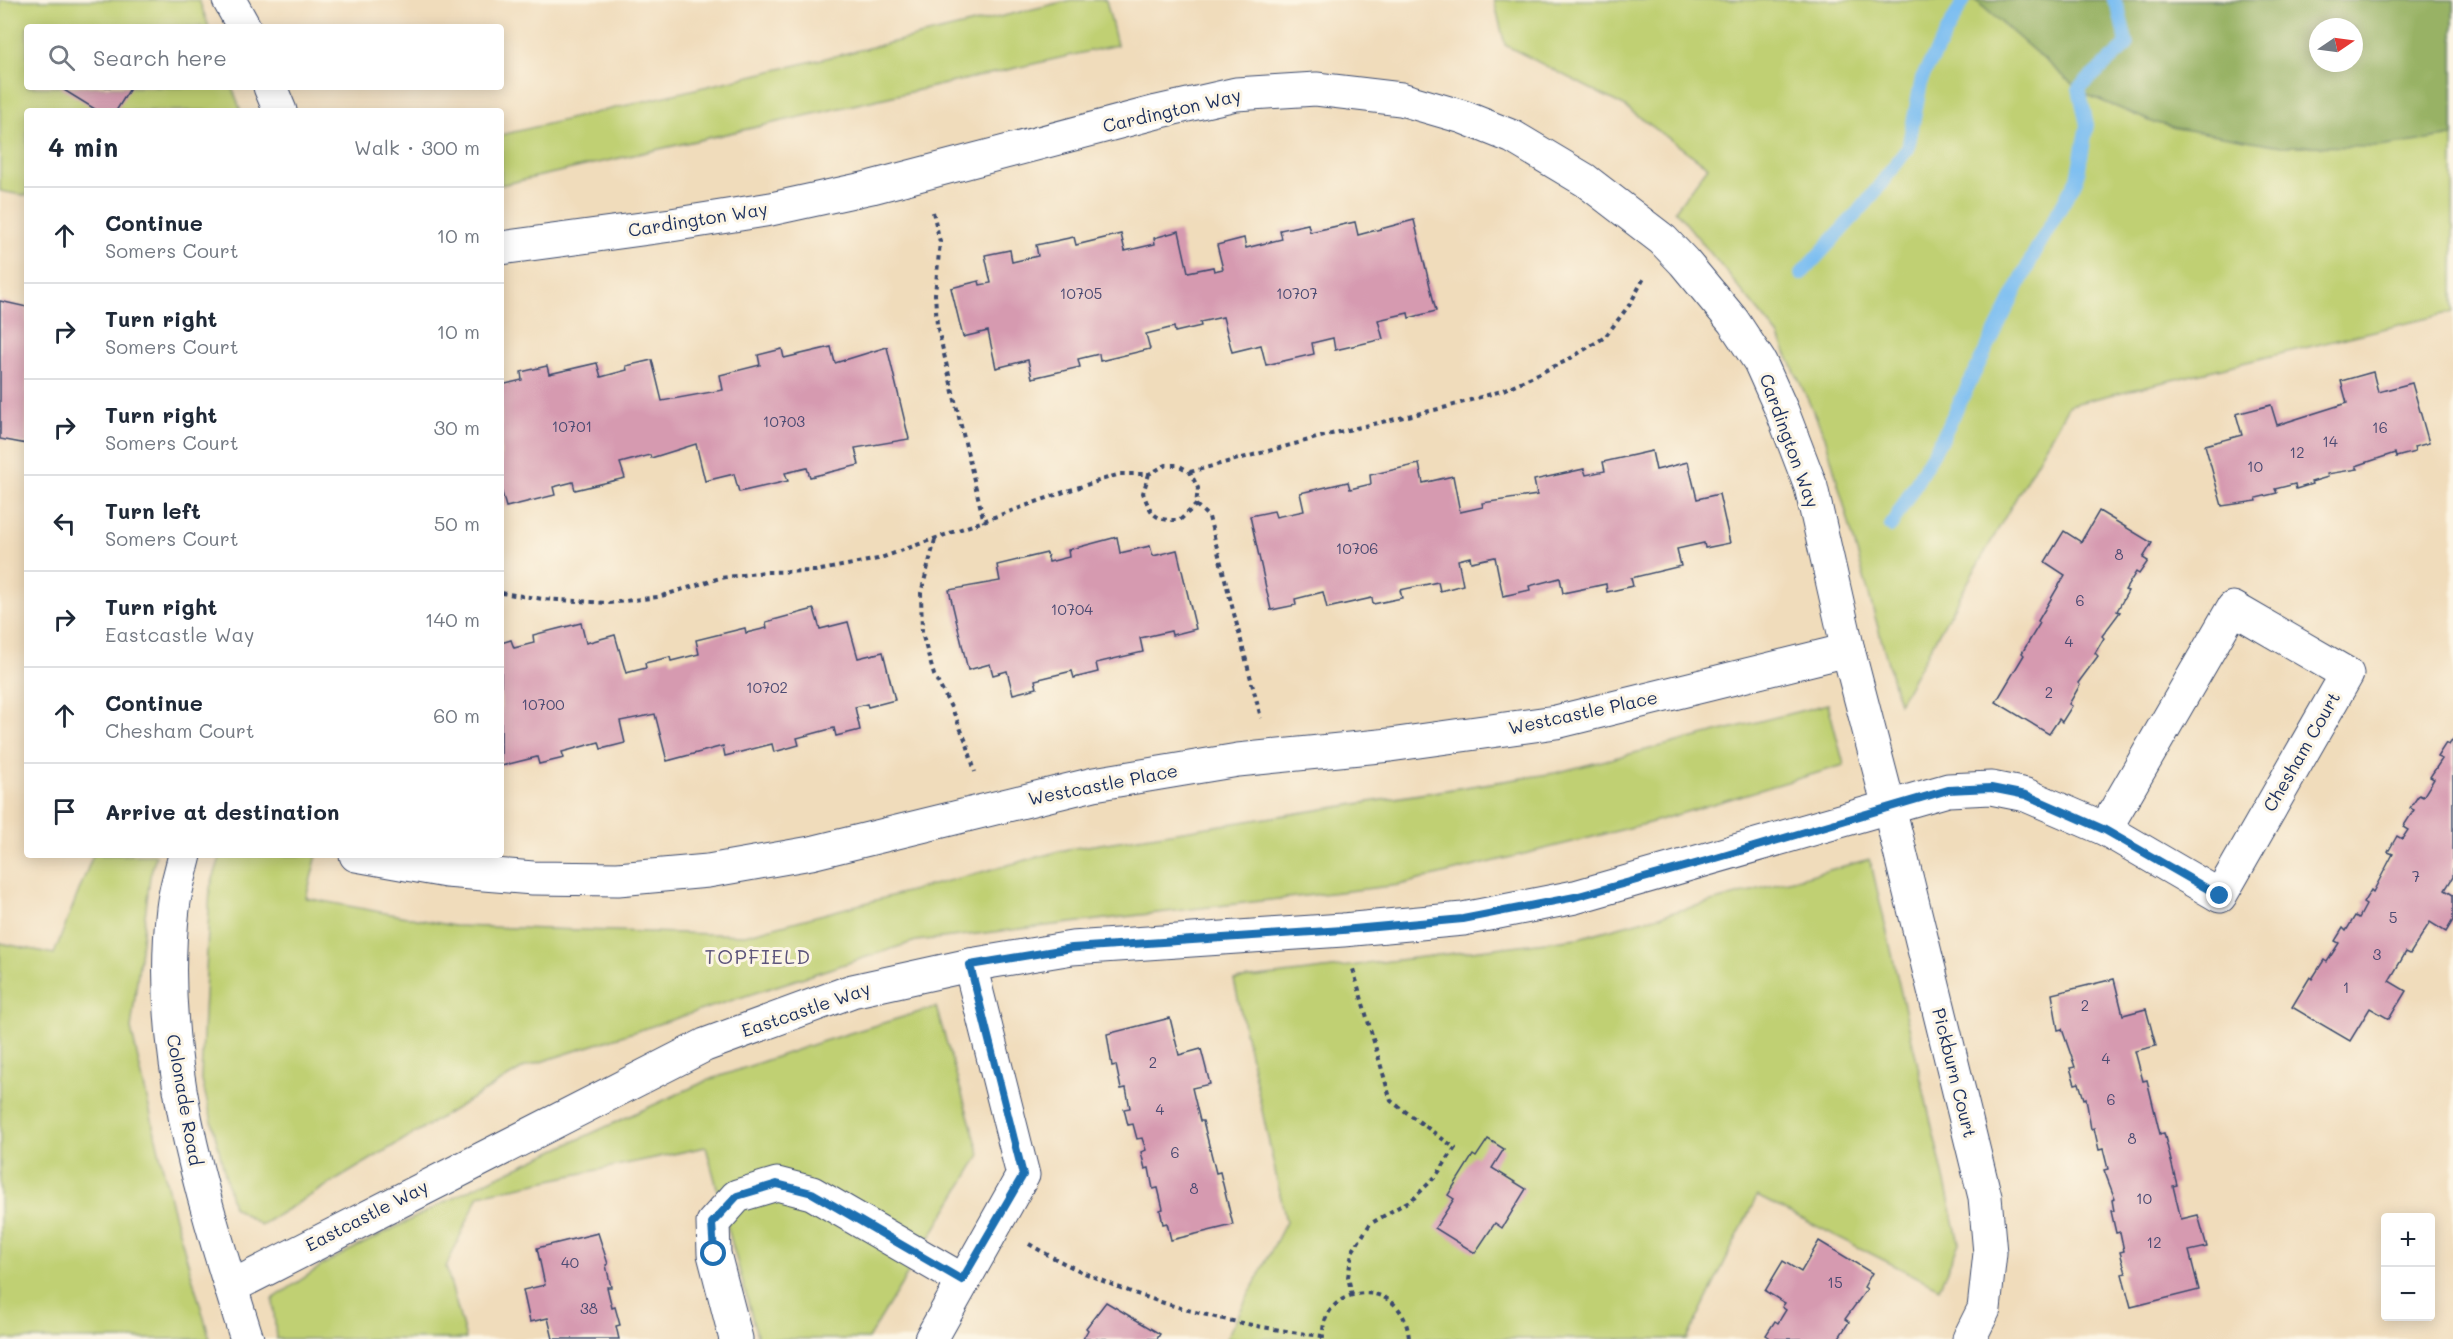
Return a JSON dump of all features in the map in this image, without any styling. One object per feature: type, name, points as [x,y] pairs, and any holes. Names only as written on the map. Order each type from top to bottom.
[{"type":"street","points":[[229,0],[242,24]]},
{"type":"street","name":"Cardington Way","points":[[504,248],[771,209],[924,173],[1224,96],[1316,88],[1401,99],[1463,117],[1513,137],[1585,180],[1664,240],[1733,321],[1760,363],[1782,411],[1811,487],[1848,650],[1889,807]]},
{"type":"street","points":[[271,90],[279,108]]},
{"type":"street","name":"Chesham Court","points":[[1889,807],[1948,790],[1991,788],[2026,795],[2105,830],[2220,896],[2347,674],[2233,608],[2105,830]]},
{"type":"street","name":"Westcastle Place","points":[[373,858],[446,871],[532,878],[618,879],[708,871],[811,853],[1094,784],[1238,760],[1390,745],[1556,722],[1848,650]]},
{"type":"street","name":"Eastcastle Way","points":[[231,1287],[705,1045],[852,991],[970,965],[1072,948],[1343,930],[1463,919],[1575,897],[1889,807]]},
{"type":"street","name":"Pickburn Court","points":[[1889,807],[1985,1197],[1990,1253],[1984,1309],[1970,1339]]},
{"type":"street","name":"Colonade Road","points":[[184,858],[173,907],[169,1004],[178,1079],[193,1160],[247,1339]]},
{"type":"street","points":[[931,1339],[962,1280],[1023,1175],[970,965]]},
{"type":"street","points":[[736,1339],[714,1254],[712,1223],[737,1196],[777,1184],[812,1193],[962,1280]]},
{"type":"path","points":[[924,173],[940,242],[935,294],[937,325],[984,522]]},
{"type":"path","points":[[1190,472],[1339,432],[1447,407],[1501,391],[1566,361],[1605,337],[1630,304],[1664,240]]},
{"type":"path","points":[[504,593],[543,599],[609,603],[658,597],[720,578],[765,572],[816,571],[878,559],[1120,474],[1149,474],[1166,465],[1178,465],[1190,472],[1198,488],[1196,505],[1180,520],[1163,520],[1151,513],[1143,494],[1149,474]]},
{"type":"path","points":[[1196,505],[1209,517],[1271,757]]},
{"type":"path","points":[[935,540],[921,593],[922,633],[934,675],[967,744],[986,811]]},
{"type":"path","points":[[1352,1295],[1348,1276],[1352,1252],[1370,1224],[1414,1198],[1436,1176],[1455,1148],[1391,1101],[1363,1008]]},
{"type":"path","points":[[995,1224],[1061,1263],[1175,1307],[1265,1329],[1323,1337],[1324,1323],[1330,1310],[1340,1301],[1366,1292],[1380,1295],[1402,1312],[1408,1325],[1409,1339]]},
{"type":"green space","points":[[0,0],[199,0],[208,24],[24,24],[24,90],[233,90],[240,108],[24,108],[24,195],[0,191]]},
{"type":"green space","points":[[1071,0],[1106,0],[1117,45],[504,184],[504,134]]},
{"type":"green space","points":[[1494,0],[2453,0],[2453,312],[2069,405],[1899,703],[1825,437],[1778,335],[1675,210],[1708,167],[1624,106],[1505,45]]},
{"type":"green space","points":[[1975,0],[2453,0],[2453,136],[2379,147],[2281,146],[2152,122],[2083,93]]},
{"type":"green space","points":[[1828,704],[1844,765],[1649,823],[1399,885],[916,941],[525,1067],[261,1225],[233,1207],[201,1077],[210,888],[220,858],[316,858],[306,898],[454,926],[745,935],[1068,849],[1555,773]]},
{"type":"green space","points":[[92,858],[155,858],[150,876],[131,1029],[172,1207],[210,1339],[0,1339],[0,943],[54,954]]},
{"type":"green space","points":[[1870,859],[1959,1243],[1939,1288],[1757,1196],[1687,1339],[1226,1339],[1286,1222],[1234,980],[1578,938]]},
{"type":"green space","points":[[936,1007],[980,1155],[868,1339],[758,1339],[706,1147],[479,1195],[446,1267],[466,1339],[276,1339],[273,1299],[329,1261],[481,1184],[706,1081],[814,1044]]},
{"type":"building","points":[[64,90],[129,90],[118,108],[93,108]]},
{"type":"building","points":[[1414,220],[1436,311],[1409,318],[1408,313],[1378,320],[1383,339],[1335,350],[1333,338],[1312,343],[1314,354],[1266,365],[1261,345],[1232,352],[1223,317],[1200,322],[1201,326],[1175,332],[1174,327],[1146,334],[1150,349],[1100,361],[1099,354],[1078,359],[1080,367],[1032,378],[1028,360],[996,368],[988,331],[963,337],[951,288],[979,281],[980,285],[991,283],[985,255],[1010,250],[1012,262],[1038,256],[1036,245],[1074,237],[1076,245],[1121,234],[1125,251],[1155,244],[1154,238],[1179,231],[1188,272],[1213,267],[1214,271],[1223,269],[1217,245],[1244,238],[1246,248],[1282,239],[1280,230],[1308,224],[1310,232],[1355,222],[1358,235]]},
{"type":"building","points":[[0,301],[24,306],[24,443],[0,439]]},
{"type":"building","points":[[831,347],[835,363],[887,347],[909,439],[855,448],[859,465],[810,477],[807,468],[785,473],[788,481],[739,492],[734,474],[705,481],[696,444],[651,458],[650,455],[620,463],[625,478],[575,490],[573,482],[553,487],[555,495],[506,507],[504,500],[504,384],[522,380],[521,372],[547,366],[549,374],[597,363],[601,377],[627,370],[626,366],[652,360],[662,401],[723,390],[720,375],[760,365],[758,355],[782,349],[784,358]]},
{"type":"building","points":[[2373,372],[2378,392],[2412,383],[2429,443],[2414,447],[2415,452],[2396,457],[2395,453],[2356,466],[2358,469],[2327,474],[2328,477],[2296,489],[2295,484],[2275,489],[2277,493],[2256,498],[2257,501],[2222,506],[2205,445],[2242,435],[2236,414],[2271,405],[2277,425],[2347,403],[2341,381]]},
{"type":"building","points":[[1652,451],[1656,470],[1688,462],[1697,499],[1719,494],[1730,543],[1705,548],[1704,543],[1677,549],[1681,566],[1631,578],[1633,586],[1607,592],[1606,584],[1563,593],[1560,578],[1529,586],[1530,590],[1503,596],[1495,557],[1471,562],[1470,557],[1458,560],[1463,585],[1440,591],[1438,582],[1400,590],[1402,598],[1373,604],[1372,598],[1327,608],[1323,592],[1295,599],[1296,605],[1271,610],[1250,516],[1274,511],[1276,517],[1304,511],[1300,493],[1348,482],[1350,489],[1371,484],[1370,475],[1419,464],[1423,483],[1453,476],[1460,512],[1483,507],[1482,503],[1537,495],[1534,480],[1584,469],[1586,475],[1605,471],[1603,462]]},
{"type":"building","points":[[2099,511],[2152,543],[2143,558],[2148,561],[2139,574],[2136,572],[2125,590],[2128,591],[2117,611],[2120,612],[2102,636],[2104,638],[2095,653],[2098,656],[2078,683],[2080,685],[2069,704],[2072,706],[2062,722],[2059,719],[2049,734],[1996,702],[2024,655],[2022,653],[2040,623],[2038,621],[2065,575],[2045,562],[2064,531],[2081,542]]},
{"type":"building","points":[[1117,537],[1120,553],[1150,546],[1153,556],[1177,550],[1196,629],[1172,635],[1171,631],[1140,638],[1143,652],[1096,663],[1098,672],[1074,678],[1072,671],[1035,680],[1037,688],[1013,694],[1007,671],[993,675],[990,664],[968,670],[949,590],[1000,581],[997,565],[1047,553],[1049,562],[1069,557],[1068,550]]},
{"type":"building","points":[[814,609],[820,629],[848,622],[858,658],[883,652],[895,700],[868,707],[867,704],[855,707],[860,730],[836,736],[834,728],[797,738],[799,745],[774,752],[772,744],[725,756],[723,746],[667,761],[655,714],[620,721],[625,743],[601,749],[599,742],[562,752],[564,758],[539,764],[537,757],[504,765],[504,642],[511,640],[514,648],[534,643],[533,635],[581,623],[586,643],[615,635],[626,673],[646,668],[645,663],[670,657],[671,661],[699,654],[696,640],[745,628],[746,633],[767,628],[766,622]]},
{"type":"building","points":[[2453,739],[2453,877],[2445,890],[2453,895],[2453,920],[2446,932],[2430,922],[2410,954],[2406,952],[2389,981],[2406,991],[2389,1019],[2370,1008],[2350,1041],[2292,1007],[2310,977],[2312,979],[2324,960],[2327,962],[2339,943],[2335,941],[2343,928],[2346,931],[2355,916],[2359,918],[2366,905],[2363,903],[2371,890],[2373,892],[2393,854],[2388,852],[2397,836],[2402,839],[2408,830],[2403,827],[2414,810],[2410,808],[2419,795],[2423,797],[2434,779],[2430,777],[2442,759],[2437,757],[2446,743],[2449,745]]},
{"type":"building","points":[[2114,979],[2123,1015],[2146,1009],[2156,1046],[2135,1051],[2143,1081],[2147,1080],[2160,1134],[2164,1133],[2177,1185],[2173,1186],[2181,1219],[2198,1215],[2207,1247],[2189,1251],[2199,1290],[2131,1307],[2122,1274],[2126,1273],[2120,1252],[2124,1251],[2120,1232],[2116,1233],[2111,1211],[2114,1211],[2112,1200],[2115,1199],[2104,1170],[2108,1169],[2103,1149],[2099,1150],[2094,1128],[2091,1129],[2086,1098],[2084,1099],[2079,1083],[2075,1084],[2070,1068],[2075,1067],[2062,1029],[2058,1030],[2052,994]]},
{"type":"building","points":[[1170,1018],[1179,1055],[1201,1049],[1210,1084],[1192,1088],[1216,1173],[1220,1172],[1233,1225],[1171,1240],[1167,1223],[1163,1224],[1160,1210],[1163,1209],[1158,1188],[1153,1189],[1149,1168],[1145,1169],[1141,1152],[1146,1150],[1142,1138],[1137,1139],[1133,1124],[1128,1125],[1124,1109],[1130,1108],[1126,1088],[1121,1089],[1116,1065],[1112,1066],[1107,1034]]},
{"type":"building","points":[[1488,1139],[1504,1149],[1492,1168],[1526,1189],[1502,1228],[1495,1223],[1475,1253],[1435,1228],[1454,1199],[1448,1195],[1473,1155],[1476,1157]]},
{"type":"building","points":[[598,1233],[608,1264],[606,1265],[611,1287],[607,1287],[612,1308],[615,1307],[620,1325],[616,1326],[619,1339],[553,1339],[548,1318],[530,1322],[523,1290],[545,1285],[537,1248]]},
{"type":"building","points":[[1819,1241],[1872,1273],[1864,1287],[1867,1289],[1845,1319],[1849,1322],[1838,1339],[1768,1339],[1766,1335],[1775,1321],[1778,1323],[1786,1310],[1782,1307],[1785,1303],[1765,1291],[1783,1261],[1801,1272]]},
{"type":"building","points":[[1106,1302],[1160,1334],[1157,1339],[1083,1339],[1088,1330],[1086,1328]]},
{"type":"waterway","points":[[1801,274],[1867,202],[1908,148],[1922,78],[1964,0]]},
{"type":"waterway","points":[[1891,526],[1942,438],[2036,250],[2077,179],[2087,125],[2079,88],[2127,45],[2114,0]]},
{"type":"district","name":"TOPFIELD","points":[[758,957]]},
{"type":"route","points":[[714,1254],[712,1223],[737,1196],[777,1184],[812,1193],[962,1280],[1023,1175],[970,965],[1072,948],[1343,930],[1463,919],[1575,897],[1948,790],[1991,788],[2026,795],[2105,830],[2220,896]]}]
